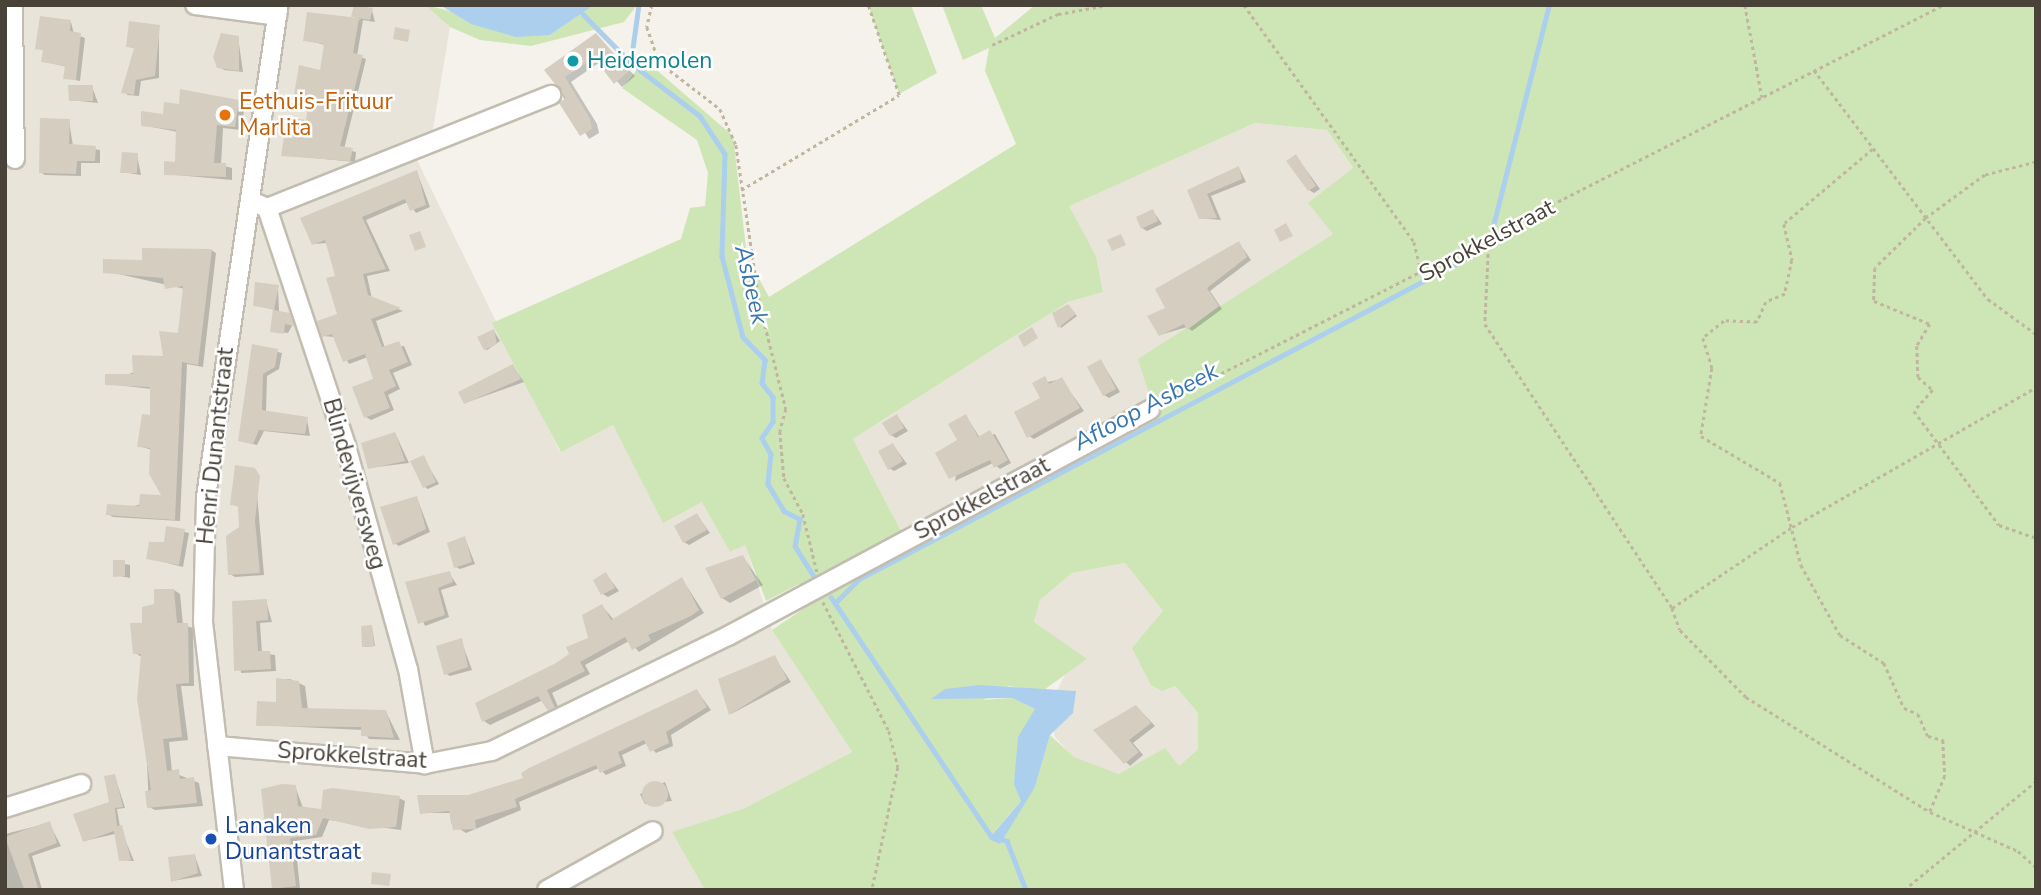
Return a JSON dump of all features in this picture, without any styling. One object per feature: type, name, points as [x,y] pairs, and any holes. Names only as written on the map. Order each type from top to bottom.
[{"type":"street","points":[[13,5],[15,159]]},
{"type":"street","points":[[195,5],[278,11]]},
{"type":"street","name":"Henri Dunantstraat","points":[[233,890],[203,622],[206,497],[278,11]]},
{"type":"street","points":[[249,199],[267,208],[551,95]]},
{"type":"street","name":"Blindevijversweg","points":[[267,208],[349,458],[408,669],[425,764]]},
{"type":"street","name":"Sprokkelstraat","points":[[217,746],[425,764],[492,751],[818,588],[1150,410]]},
{"type":"street","points":[[5,808],[81,784]]},
{"type":"street","points":[[547,890],[653,831]]},
{"type":"path","points":[[652,5],[647,27],[654,54],[669,73],[720,109],[736,145],[741,190],[786,409],[780,431],[783,478],[803,513],[818,588],[858,663],[898,768],[872,890]]},
{"type":"path","points":[[741,190],[899,95],[868,5]]},
{"type":"path","points":[[992,46],[1058,14],[1108,5]]},
{"type":"path","points":[[1244,5],[1414,242],[1422,275]]},
{"type":"path","points":[[1745,5],[1762,97]]},
{"type":"path","name":"Sprokkelstraat","points":[[1150,410],[1422,275],[1943,5]]},
{"type":"path","points":[[1814,70],[1988,299],[2036,334]]},
{"type":"path","points":[[1873,149],[1784,224],[1792,260],[1785,294],[1766,302],[1757,322],[1724,321],[1703,338],[1712,368],[1701,436],[1780,483],[1801,565],[1840,635],[1884,663],[1904,708],[1918,714],[1928,736],[1943,740],[1945,776],[1930,812]]},
{"type":"path","points":[[2036,162],[1984,175],[1926,218],[1875,268],[1874,301],[1930,324],[1917,345],[1918,377],[1933,390],[1914,411],[1999,525],[2036,538]]},
{"type":"path","points":[[1489,239],[1485,324],[1672,608],[1679,630],[1746,697],[1930,812],[1972,835],[2018,851],[2036,867]]},
{"type":"path","points":[[1672,608],[1793,527],[1937,440],[2036,387]]},
{"type":"path","points":[[1904,890],[2036,781]]},
{"type":"shaded area","points":[[5,5],[425,5],[450,27],[430,147],[413,152],[560,452],[613,425],[663,522],[702,501],[730,552],[745,544],[772,630],[852,752],[745,808],[673,832],[705,890],[5,890]]},
{"type":"shaded area","points":[[1255,123],[1327,130],[1353,169],[1333,234],[1262,281],[1152,404],[903,535],[853,439],[1068,302],[1103,292],[1096,256],[1068,206]]},
{"type":"shaded area","points":[[1125,563],[1163,611],[1175,686],[1198,713],[1198,749],[1179,766],[1119,774],[1073,757],[1055,737],[1049,706],[1066,673],[1086,660],[1034,622],[1040,600],[1072,573]]},
{"type":"green space","points":[[425,5],[550,35],[594,5],[637,5],[624,22],[531,46],[480,40],[450,27]]},
{"type":"green space","points":[[868,5],[911,5],[937,73],[899,94]]},
{"type":"green space","points":[[942,5],[981,5],[995,38],[1035,5],[2036,5],[2036,890],[705,890],[672,832],[745,808],[852,752],[772,630],[806,607],[799,584],[766,601],[745,545],[730,552],[702,502],[663,523],[613,425],[561,452],[492,323],[681,239],[690,208],[705,206],[708,173],[697,140],[622,88],[645,60],[733,136],[747,257],[769,297],[1016,144],[985,71],[989,48],[963,60]],"holes":[[[1255,123],[1327,130],[1353,168],[1308,203],[1333,234],[1138,359],[1152,404],[1149,423],[827,592],[821,575],[903,535],[853,439],[1068,302],[1103,292],[1096,256],[1069,206]],[[1125,563],[1163,611],[1132,648],[1151,685],[1162,691],[1175,686],[1198,713],[1198,749],[1179,766],[1165,748],[1119,774],[1074,757],[1050,735],[1035,787],[991,835],[1021,801],[1035,709],[1012,698],[983,700],[1009,686],[1041,692],[1087,659],[1034,622],[1040,600],[1072,573]]]},
{"type":"water","points":[[440,5],[594,5],[550,35],[516,37],[471,24]]},
{"type":"water","points":[[979,685],[1076,691],[1073,713],[1050,735],[1035,787],[1000,844],[989,839],[1021,801],[1014,784],[1018,737],[1035,709],[1012,698],[931,699],[945,689]]},
{"type":"building","points":[[354,5],[373,8],[370,20],[351,17]]},
{"type":"building","points":[[307,12],[359,18],[353,53],[363,55],[340,146],[353,148],[350,161],[281,156],[287,117],[306,120],[309,98],[294,95],[299,65],[320,70],[324,44],[303,41]]},
{"type":"building","points":[[40,16],[71,20],[70,31],[81,33],[76,80],[63,79],[65,66],[41,62],[43,50],[35,49]]},
{"type":"building","points":[[129,21],[160,25],[155,76],[136,80],[134,95],[121,93],[134,48],[126,47]]},
{"type":"building","points":[[395,27],[410,30],[408,42],[393,39]]},
{"type":"building","points":[[221,33],[239,36],[239,71],[217,68],[213,57]]},
{"type":"building","name":"Heidemolen","points":[[596,33],[629,71],[614,84],[594,58],[565,77],[590,119],[592,129],[580,136],[559,103],[566,98],[544,70]]},
{"type":"building","points":[[68,85],[93,85],[93,101],[69,101]]},
{"type":"building","points":[[180,89],[239,100],[235,127],[217,125],[214,163],[226,163],[226,177],[164,175],[164,161],[175,162],[176,130],[141,126],[141,111],[163,114],[164,102],[179,104]]},
{"type":"building","points":[[40,118],[70,119],[69,144],[96,146],[95,161],[77,161],[76,174],[39,173]]},
{"type":"building","points":[[122,152],[138,153],[137,173],[120,173]]},
{"type":"building","points":[[1296,154],[1316,186],[1308,191],[1286,161]]},
{"type":"building","points":[[1239,166],[1242,179],[1207,194],[1217,218],[1199,219],[1187,190]]},
{"type":"building","points":[[417,170],[426,205],[410,211],[405,199],[362,217],[386,269],[363,274],[368,295],[401,308],[371,319],[382,347],[399,341],[408,362],[389,370],[396,386],[384,392],[390,408],[364,418],[352,387],[373,379],[365,354],[343,362],[332,334],[322,337],[317,321],[337,314],[326,278],[335,276],[325,240],[312,245],[300,218]]},
{"type":"building","points":[[1153,209],[1158,221],[1141,229],[1136,217]]},
{"type":"building","points":[[1286,223],[1293,236],[1280,242],[1274,230]]},
{"type":"building","points":[[420,231],[426,247],[415,251],[409,235]]},
{"type":"building","points":[[1121,234],[1126,245],[1112,251],[1107,240]]},
{"type":"building","points":[[1239,241],[1247,257],[1207,288],[1219,306],[1187,330],[1184,324],[1159,336],[1147,316],[1165,308],[1155,289]]},
{"type":"building","points":[[142,248],[212,249],[198,365],[182,362],[175,520],[106,515],[107,504],[139,506],[140,494],[161,495],[149,474],[150,448],[137,447],[142,414],[150,415],[150,387],[105,385],[105,374],[133,374],[132,355],[163,356],[159,331],[178,333],[183,286],[165,289],[163,278],[103,273],[103,259],[142,260]]},
{"type":"building","points":[[255,282],[279,285],[274,310],[290,313],[294,326],[285,324],[284,334],[270,332],[273,309],[253,306]]},
{"type":"building","points":[[1068,304],[1076,314],[1058,328],[1052,313]]},
{"type":"building","points":[[1032,327],[1038,338],[1024,347],[1018,336]]},
{"type":"building","points":[[494,329],[497,344],[484,350],[477,337]]},
{"type":"building","points":[[252,344],[278,349],[275,367],[263,374],[262,410],[308,417],[305,434],[259,430],[253,444],[238,441]]},
{"type":"building","points":[[1101,359],[1116,389],[1103,396],[1087,367]]},
{"type":"building","points":[[513,364],[521,379],[464,404],[458,392]]},
{"type":"building","points":[[1045,376],[1049,384],[1062,377],[1080,408],[1027,438],[1014,412],[1040,398],[1032,383]]},
{"type":"building","points":[[897,414],[904,428],[890,436],[882,423]]},
{"type":"building","points":[[966,414],[978,437],[990,430],[1008,460],[994,468],[990,460],[949,479],[935,453],[957,440],[948,424]]},
{"type":"building","points":[[395,432],[405,461],[368,469],[361,443]]},
{"type":"building","points":[[893,443],[903,461],[888,470],[878,451]]},
{"type":"building","points":[[424,455],[436,482],[423,488],[410,461]]},
{"type":"building","points":[[235,465],[255,468],[260,476],[255,521],[260,573],[228,575],[226,536],[239,527],[238,506],[230,505]]},
{"type":"building","points":[[417,496],[426,529],[393,545],[380,507]]},
{"type":"building","points":[[697,513],[707,530],[683,543],[674,526]]},
{"type":"building","points":[[166,526],[185,529],[179,565],[146,559],[149,542],[164,542]]},
{"type":"building","points":[[465,536],[472,562],[454,568],[447,543]]},
{"type":"building","points":[[743,555],[756,580],[721,599],[705,568]]},
{"type":"building","points":[[113,560],[125,560],[125,576],[113,577]]},
{"type":"building","points":[[450,571],[453,582],[438,588],[445,615],[418,624],[405,582]]},
{"type":"building","points":[[606,572],[615,588],[601,595],[593,580]]},
{"type":"building","points":[[682,577],[699,610],[691,616],[648,635],[651,640],[632,650],[625,637],[580,662],[585,671],[547,690],[555,708],[548,711],[538,696],[482,722],[475,703],[556,663],[569,654],[566,647],[588,638],[582,615],[602,604],[611,620]]},
{"type":"building","points":[[154,589],[174,589],[177,623],[188,623],[189,683],[176,684],[182,737],[163,739],[167,771],[179,769],[180,779],[194,777],[197,803],[147,808],[145,791],[151,790],[137,699],[141,654],[133,654],[130,623],[142,623],[142,607],[154,604]]},
{"type":"building","points":[[267,599],[268,620],[256,621],[258,651],[270,651],[271,669],[234,671],[232,601]]},
{"type":"building","points":[[372,625],[374,646],[362,647],[361,626]]},
{"type":"building","points":[[462,638],[468,667],[444,675],[436,646]]},
{"type":"building","points":[[775,655],[787,679],[729,715],[718,679]]},
{"type":"building","points":[[276,678],[299,681],[302,708],[386,710],[394,738],[361,736],[361,727],[256,726],[257,701],[276,702]]},
{"type":"building","points":[[697,689],[707,707],[666,732],[669,743],[650,752],[644,740],[618,752],[622,763],[600,773],[596,765],[515,799],[517,807],[475,820],[476,829],[453,830],[449,811],[420,814],[417,795],[468,795],[523,778],[521,773],[529,768]]},
{"type":"building","points":[[1136,705],[1151,723],[1129,740],[1139,752],[1124,764],[1093,730]]},
{"type":"building","points":[[115,774],[123,807],[115,808],[117,826],[122,825],[131,860],[119,861],[114,831],[83,842],[73,814],[109,802],[104,776]]},
{"type":"building","points":[[655,781],[664,785],[668,794],[664,803],[655,807],[646,803],[642,794],[646,785]]},
{"type":"building","points":[[282,784],[296,785],[298,806],[321,809],[323,790],[332,788],[400,796],[396,827],[369,829],[323,818],[316,835],[290,838],[296,886],[272,889],[261,789]]},
{"type":"building","points":[[50,821],[57,843],[28,854],[38,888],[24,889],[5,837]]},
{"type":"building","points":[[195,854],[198,873],[171,882],[168,857]]},
{"type":"building","points":[[372,872],[391,874],[389,886],[371,884]]},
{"type":"waterway","name":"Asbeek","points":[[639,5],[631,63],[700,116],[725,154],[722,256],[743,337],[765,360],[762,383],[773,397],[773,422],[762,438],[771,454],[768,484],[784,511],[800,519],[795,546],[814,577]]},
{"type":"waterway","name":"Afloop Asbeek","points":[[1493,226],[1549,5]]},
{"type":"waterway","points":[[583,14],[631,63]]},
{"type":"waterway","name":"Afloop Asbeek","points":[[835,603],[859,579],[1480,251]]},
{"type":"waterway","name":"Asbeek","points":[[831,597],[991,836],[1007,841],[1026,890]]},
{"type":"place","name":"Heidemolen","points":[[573,61]]},
{"type":"place","name":"Eethuis-Frituur Marlita","points":[[225,115]]},
{"type":"place","name":"Lanaken Dunantstraat","points":[[211,839]]}]
